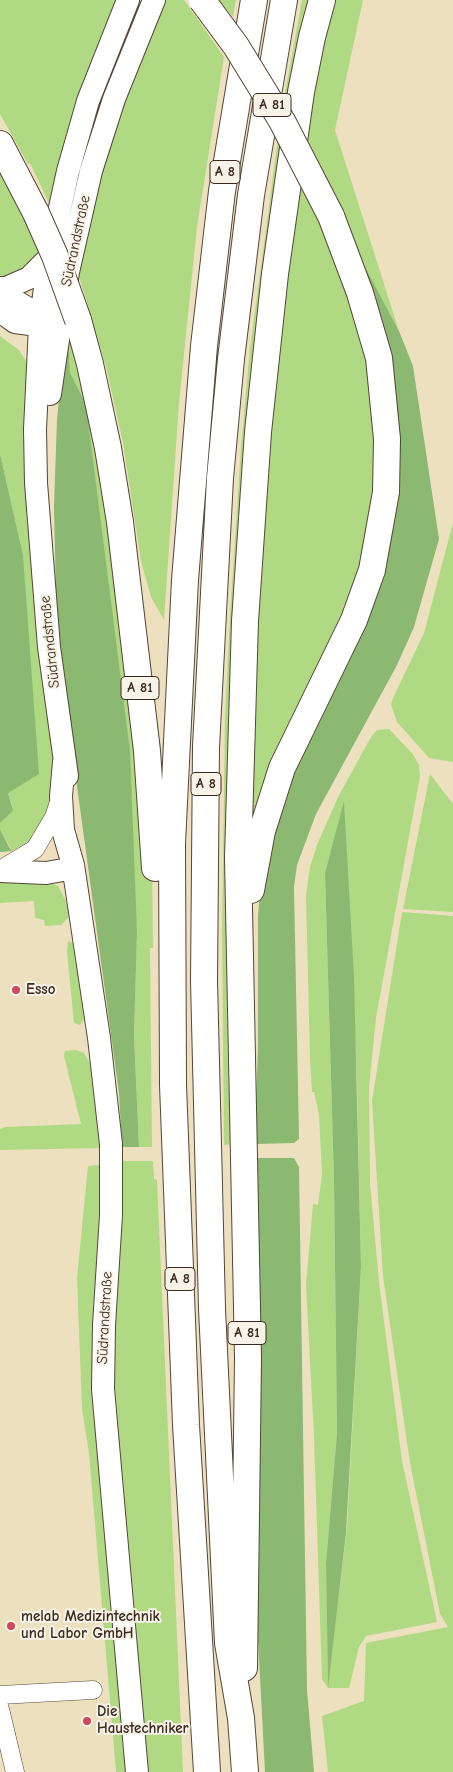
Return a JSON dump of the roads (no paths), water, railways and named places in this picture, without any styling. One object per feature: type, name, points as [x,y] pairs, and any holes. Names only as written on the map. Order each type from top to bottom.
[{"type":"highway","name":"A 81","points":[[202,0],[236,46],[268,98],[291,137],[331,216],[360,292],[379,358],[388,439],[386,492],[372,570],[328,676],[293,742],[270,803],[251,885],[250,967],[240,994],[248,1358],[246,1630],[241,1718]]},
{"type":"highway","name":"A 8","points":[[207,1772],[186,1425],[172,1059],[172,843],[180,656],[193,460],[204,346],[222,191],[254,0]]},
{"type":"highway","name":"A 8","points":[[245,1772],[241,1718],[228,1643],[211,1300],[204,981],[206,747],[220,488],[231,359],[251,195],[284,0]]},
{"type":"highway","points":[[240,994],[239,800],[245,620],[258,432],[284,206],[301,92],[312,36],[322,0]]},
{"type":"highway","name":"A 81","points":[[0,144],[36,213],[55,256],[59,325],[90,364],[108,448],[120,522],[147,751],[155,843],[157,1007],[172,1059]]},
{"type":"main road","name":"Südrandstraße","points":[[59,325],[49,258],[68,171],[88,101],[128,0]]},
{"type":"main road","name":"Südrandstraße","points":[[72,865],[77,844],[77,828],[64,762],[49,647],[38,491],[59,325],[68,272],[91,171],[114,99],[154,0]]},
{"type":"main road","points":[[0,290],[29,278],[49,258]]},
{"type":"main road","points":[[0,290],[29,309],[59,325]]},
{"type":"main road","points":[[0,311],[15,322],[59,325]]},
{"type":"main road","name":"Südrandstraße","points":[[64,762],[61,796],[63,830],[72,865],[99,1038],[111,1144],[111,1214],[104,1325],[103,1389],[137,1772]]},
{"type":"main road","points":[[22,857],[55,858],[72,865]]},
{"type":"main road","points":[[0,870],[46,873],[63,870],[72,865]]},
{"type":"street","points":[[0,870],[35,849],[54,817],[61,796]]},
{"type":"street","points":[[0,1695],[93,1690]]},
{"type":"street","points":[[0,1709],[15,1772]]},
{"type":"place","name":"Esso","points":[[16,990]]},
{"type":"place","name":"melab Medizintechnik und Labor GmbH","points":[[11,1626]]},
{"type":"place","name":"Die Haustechniker","points":[[87,1721]]}]
